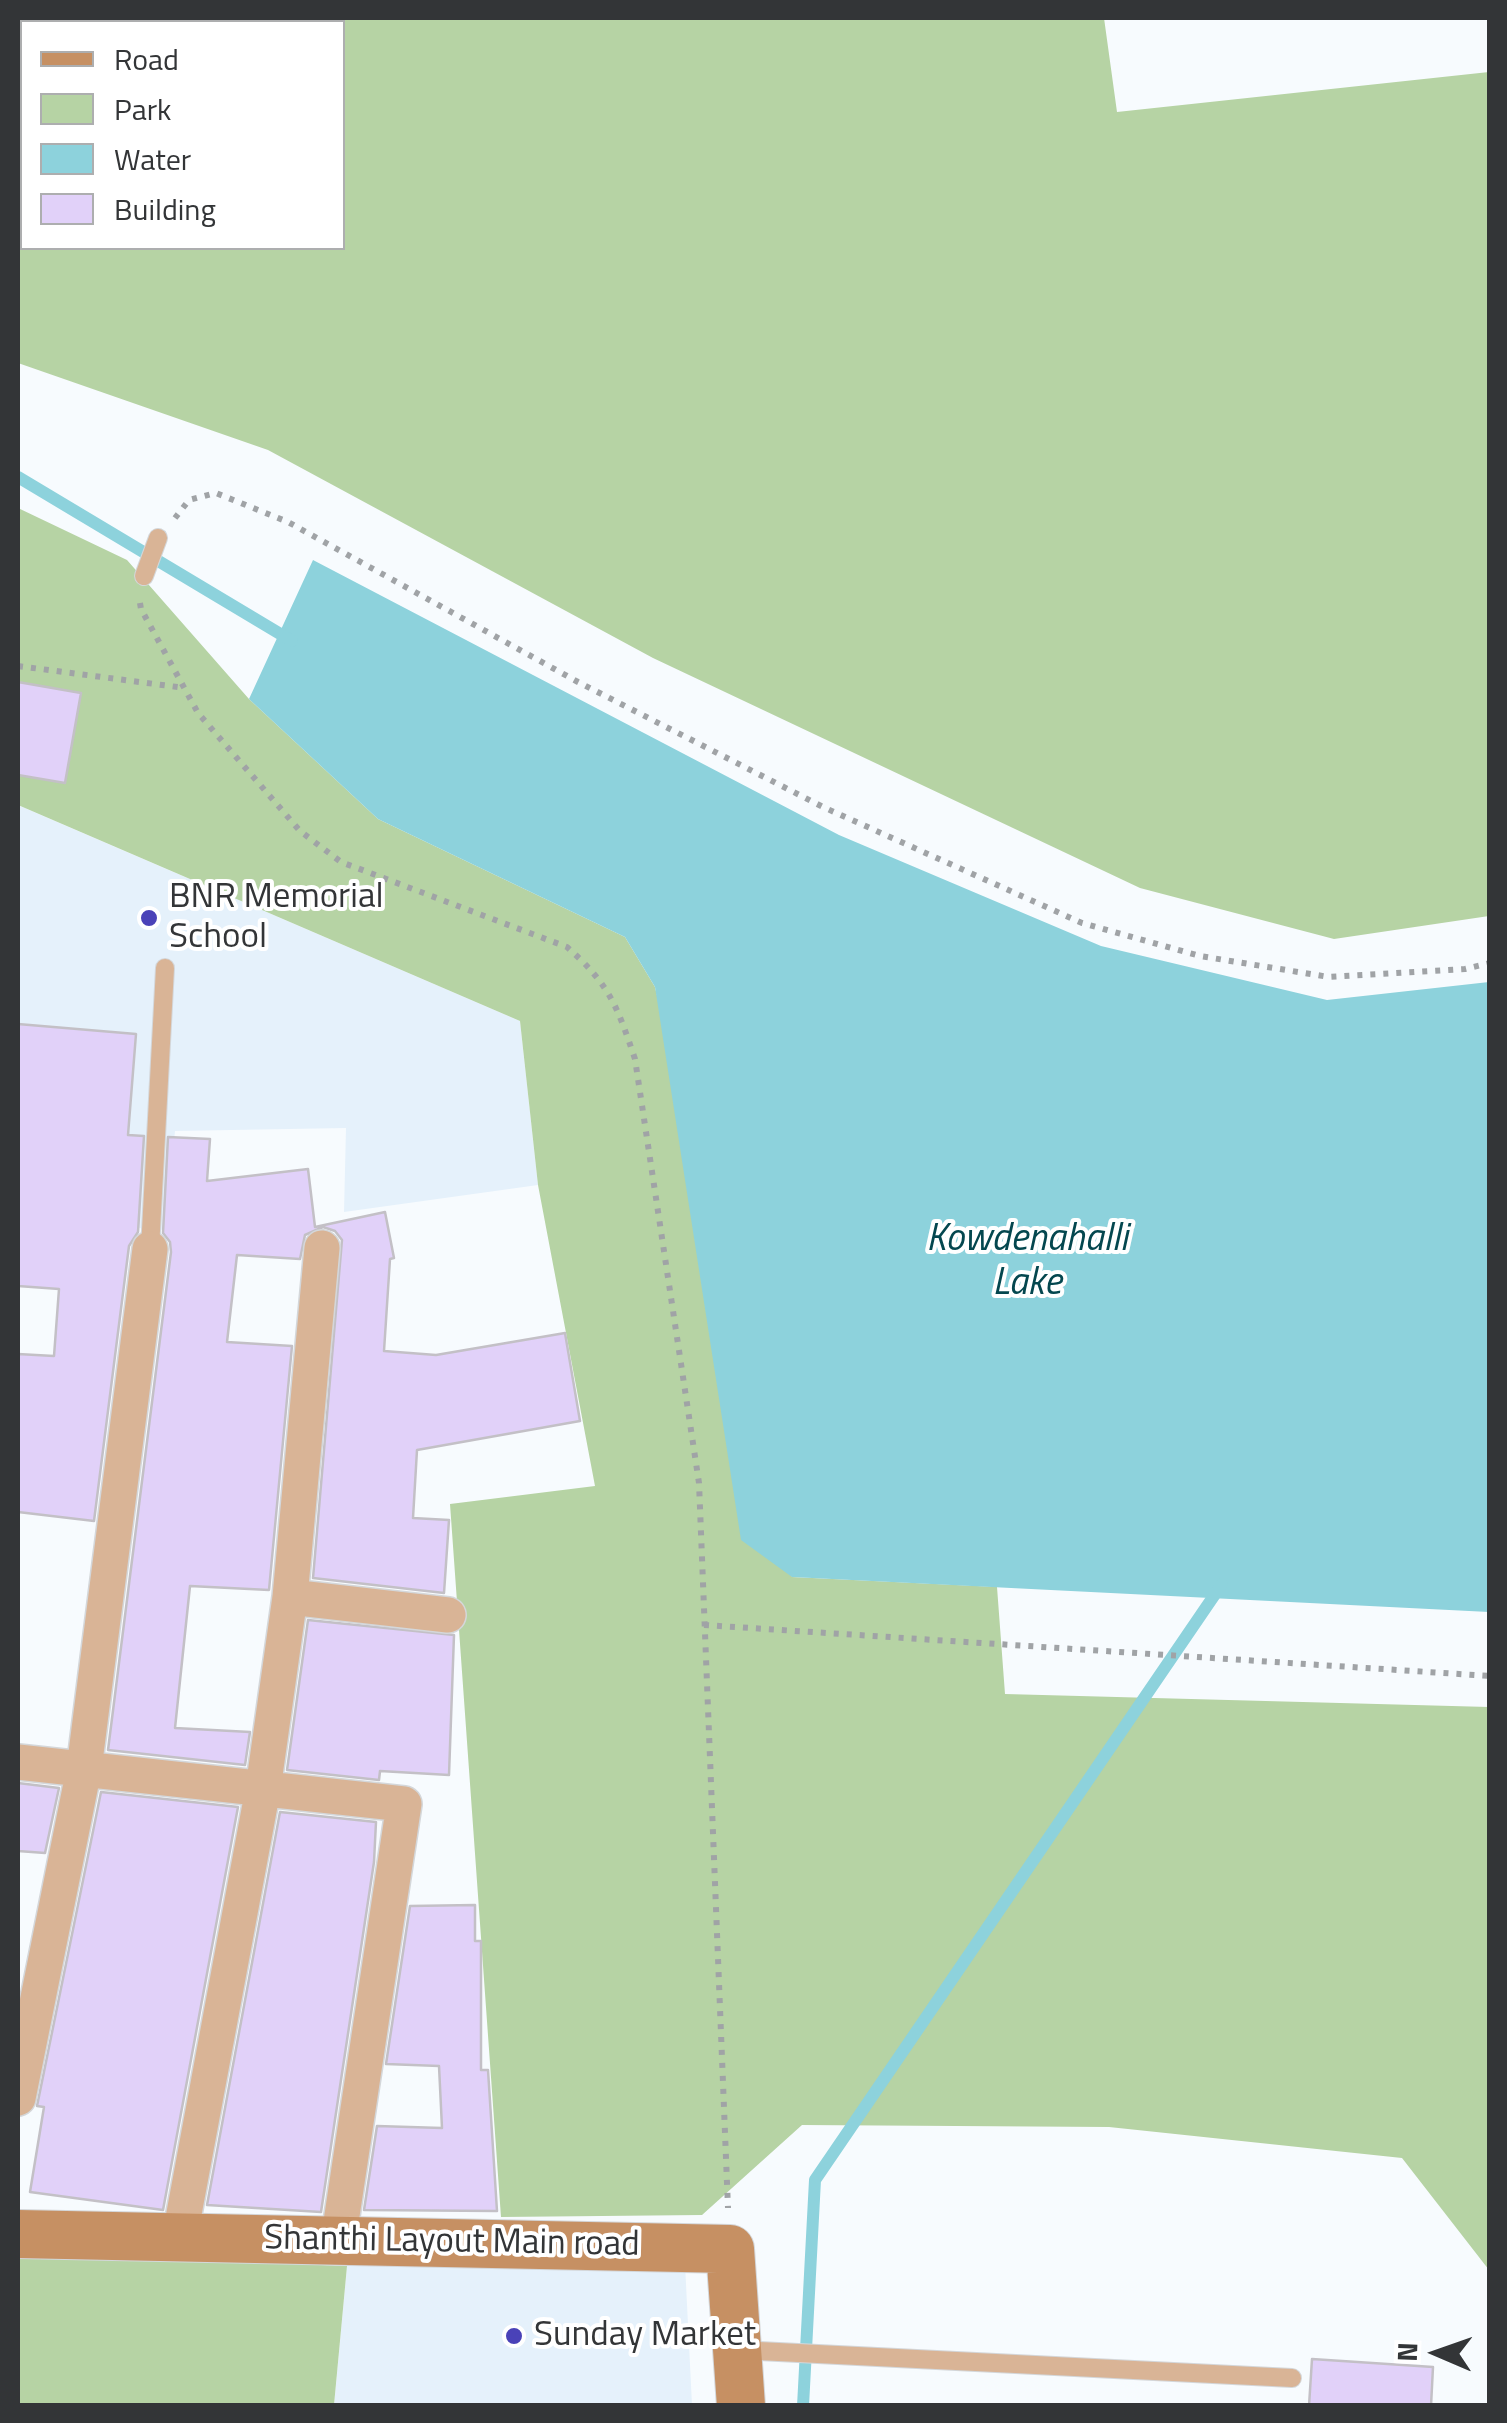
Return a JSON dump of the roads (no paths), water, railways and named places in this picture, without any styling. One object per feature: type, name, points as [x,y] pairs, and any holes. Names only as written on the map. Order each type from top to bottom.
[{"type":"street","points":[[180,2235],[264,1789],[290,1597],[322,1248]]},
{"type":"street","points":[[18,2098],[84,1769],[150,1250]]},
{"type":"street","points":[[290,1597],[448,1615]]},
{"type":"street","points":[[18,1762],[404,1804],[338,2242]]},
{"type":"street","name":"Shanthi Layout Main road","points":[[18,2234],[730,2250],[739,2350]]},
{"type":"street","points":[[739,2350],[741,2406]]},
{"type":"lane","points":[[144,576],[158,538]]},
{"type":"lane","points":[[150,1250],[165,968]]},
{"type":"lane","points":[[739,2350],[1292,2378]]},
{"type":"water","name":"Kowdenahalli Lake","points":[[313,560],[839,835],[1101,946],[1327,1000],[1489,982],[1489,1612],[792,1577],[741,1540],[655,987],[625,937],[378,819],[249,699]]},
{"type":"waterway","points":[[18,477],[292,641]]},
{"type":"waterway","points":[[803,2406],[815,2180],[1222,1584]]},
{"type":"place","name":"BNR Memorial School","points":[[149,918]]},
{"type":"place","name":"Sunday Market","points":[[514,2336]]}]
